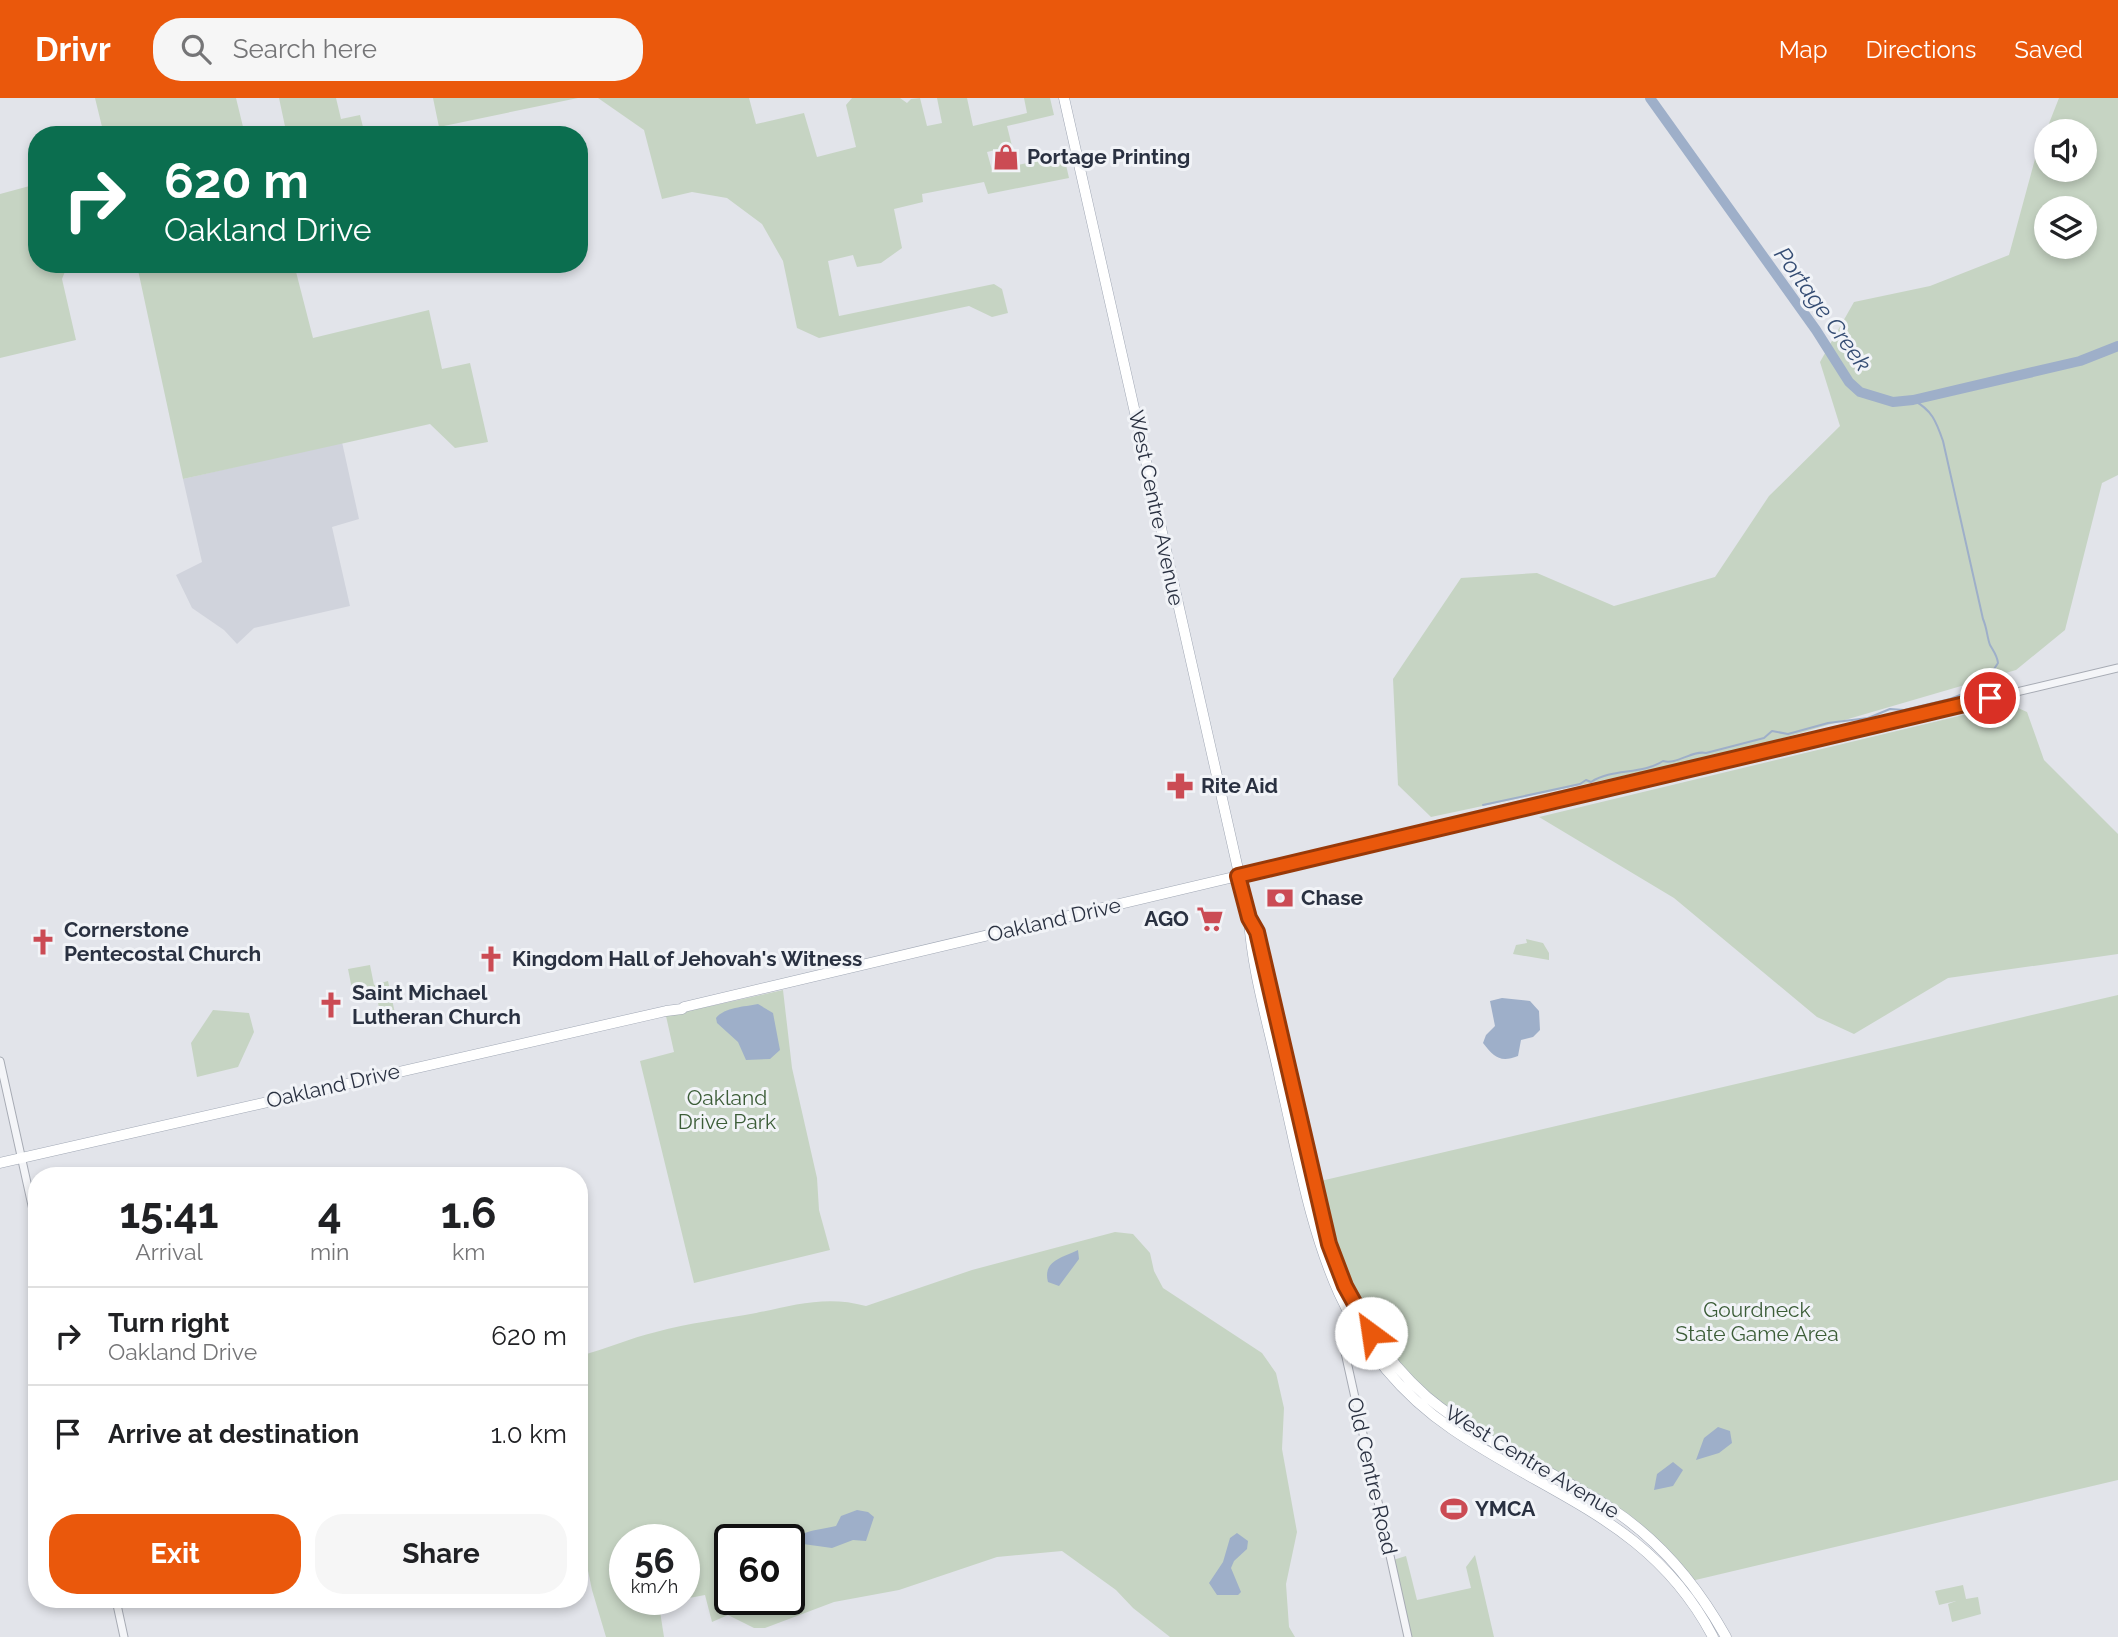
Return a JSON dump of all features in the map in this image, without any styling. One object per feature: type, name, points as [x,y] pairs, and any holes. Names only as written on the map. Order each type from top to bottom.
[{"type":"main road","name":"West Centre Avenue","points":[[1064,98],[1249,918],[1254,960],[1316,1236],[1331,1277],[1387,1372],[1438,1419],[1600,1514],[1635,1539],[1689,1596],[1713,1637]]},
{"type":"main road","name":"Oakland Drive","points":[[0,1163],[682,1009],[1238,876]]},
{"type":"main road","name":"West Centre Avenue","points":[[1360,1326],[1409,1380],[1446,1411],[1497,1444],[1602,1503],[1639,1529],[1697,1590],[1726,1637]]},
{"type":"street","name":"Oakland Drive","points":[[1238,876],[2118,668]]},
{"type":"street","points":[[0,1061],[28,1186]]},
{"type":"street","name":"Old Centre Road","points":[[1360,1326],[1345,1341],[1344,1348],[1408,1637]]},
{"type":"street","points":[[118,1608],[124,1637]]},
{"type":"shaded area","points":[[342,442],[359,519],[332,527],[350,606],[254,628],[237,644],[224,630],[192,608],[176,575],[202,562],[183,479]]},
{"type":"green space","points":[[95,98],[236,98],[243,126],[102,126]]},
{"type":"green space","points":[[279,98],[336,98],[341,119],[360,115],[363,126],[285,126]]},
{"type":"green space","points":[[433,98],[578,98],[444,126],[439,126]]},
{"type":"green space","points":[[598,98],[749,98],[756,124],[804,113],[817,157],[856,147],[846,105],[852,98],[900,98],[907,103],[911,99],[920,98],[927,126],[942,123],[937,98],[967,98],[973,126],[1027,113],[1024,98],[1050,98],[1054,115],[1007,126],[1012,146],[987,152],[992,170],[1064,156],[1069,178],[988,194],[984,182],[922,194],[923,202],[894,209],[902,248],[881,263],[857,267],[853,255],[828,261],[839,316],[994,284],[1002,289],[1008,313],[992,317],[969,306],[819,338],[797,328],[783,261],[762,224],[727,198],[692,192],[662,199],[644,130]]},
{"type":"green space","points":[[2059,98],[2118,98],[2118,475],[2102,483],[2065,630],[2016,670],[1739,751],[1431,817],[1398,785],[1393,679],[1461,578],[1537,573],[1614,606],[1715,577],[1769,496],[1840,426],[1820,362],[1854,302],[1930,286],[2009,255],[2034,163],[2034,182],[2097,182],[2097,119],[2051,119]]},
{"type":"green space","points":[[28,186],[28,273],[64,273],[62,279],[76,340],[0,358],[0,194]]},
{"type":"green space","points":[[139,273],[296,273],[313,338],[429,310],[442,369],[470,363],[488,442],[455,448],[430,424],[183,479]]},
{"type":"green space","points":[[2009,704],[2027,712],[2044,760],[2118,834],[2118,954],[1948,978],[1854,1034],[1817,1017],[1674,898],[1539,817]]},
{"type":"green space","points":[[1526,939],[1543,943],[1549,953],[1549,960],[1513,954],[1516,945],[1527,943]]},
{"type":"green space","points":[[370,965],[374,985],[388,981],[396,1018],[382,1021],[375,989],[353,994],[348,969]]},
{"type":"green space","name":"Oakland Drive Park","points":[[783,990],[792,1068],[817,1178],[819,1210],[830,1250],[694,1283],[640,1061],[674,1052],[666,1016]]},
{"type":"green space","name":"Gourdneck State Game Area","points":[[2118,995],[2118,1480],[1687,1582],[1633,1526],[1448,1416],[1403,1377],[1340,1282],[1320,1227],[1312,1183]]},
{"type":"green space","points":[[213,1010],[249,1013],[254,1032],[238,1067],[197,1077],[191,1043]]},
{"type":"green space","points":[[1115,1232],[1133,1234],[1150,1253],[1154,1271],[1163,1288],[1262,1353],[1276,1373],[1284,1408],[1282,1449],[1297,1532],[1286,1584],[1289,1627],[1295,1637],[1170,1637],[1133,1608],[1116,1590],[1062,1551],[997,1557],[899,1590],[834,1602],[805,1613],[805,1524],[714,1524],[714,1615],[728,1615],[712,1622],[705,1595],[700,1596],[700,1524],[609,1524],[609,1615],[661,1615],[664,1637],[606,1637],[588,1571],[588,1353],[668,1329],[797,1304],[824,1301],[866,1306],[972,1270]]},
{"type":"green space","points":[[1475,1555],[1494,1637],[1411,1637],[1393,1560],[1406,1556],[1417,1600],[1471,1588],[1466,1567]]},
{"type":"green space","points":[[1963,1585],[1966,1599],[1978,1597],[1981,1614],[1952,1622],[1948,1604],[1956,1601],[1939,1605],[1935,1591]]},
{"type":"green space","points":[[728,1615],[800,1615],[765,1628],[754,1628]]},
{"type":"water","points":[[1502,998],[1530,1001],[1539,1011],[1540,1030],[1533,1037],[1521,1040],[1518,1056],[1506,1059],[1494,1055],[1483,1043],[1486,1035],[1495,1026],[1490,1001]]},
{"type":"water","points":[[758,1004],[773,1013],[780,1050],[770,1059],[746,1060],[738,1042],[717,1023],[716,1018],[730,1010]]},
{"type":"water","points":[[1078,1250],[1079,1259],[1059,1286],[1048,1282],[1048,1269],[1051,1264]]},
{"type":"water","points":[[1718,1427],[1730,1431],[1732,1443],[1719,1453],[1696,1460],[1704,1438]]},
{"type":"water","points":[[1673,1462],[1683,1470],[1673,1486],[1654,1490],[1657,1474]]},
{"type":"water","points":[[857,1510],[868,1512],[874,1517],[866,1541],[853,1540],[832,1548],[805,1544],[805,1533],[836,1526],[841,1516]]},
{"type":"water","points":[[1237,1533],[1248,1541],[1247,1549],[1234,1561],[1231,1568],[1241,1592],[1238,1595],[1217,1595],[1209,1583],[1223,1562],[1230,1538]]},
{"type":"waterway","name":"Portage Creek","points":[[1650,98],[1816,330],[1849,382],[1860,392],[1893,402],[1913,400],[2080,361],[2118,346]]},
{"type":"waterway","points":[[1483,805],[1580,784],[1586,780],[1591,782],[1663,761],[1706,753],[1764,738],[1772,731],[1788,734],[1828,723],[1868,718],[1890,709],[1904,710],[1950,699],[1983,686],[1998,660],[1990,645],[1983,619],[1943,441],[1932,417],[1913,400]]},
{"type":"place","name":"Portage Printing","points":[[1006,157]]},
{"type":"place","name":"Rite Aid","points":[[1180,786]]},
{"type":"place","name":"Chase","points":[[1280,898]]},
{"type":"place","name":"AGO","points":[[1210,919]]},
{"type":"place","name":"Cornerstone Pentecostal Church","points":[[43,942]]},
{"type":"place","name":"Kingdom Hall of Jehovah's Witness","points":[[491,959]]},
{"type":"place","name":"Saint Michael Lutheran Church","points":[[331,1005]]},
{"type":"place","name":"YMCA","points":[[1454,1509]]},
{"type":"route","points":[[1371,1333],[1345,1286],[1329,1244],[1257,932],[1249,918],[1238,876],[1990,698]]}]
